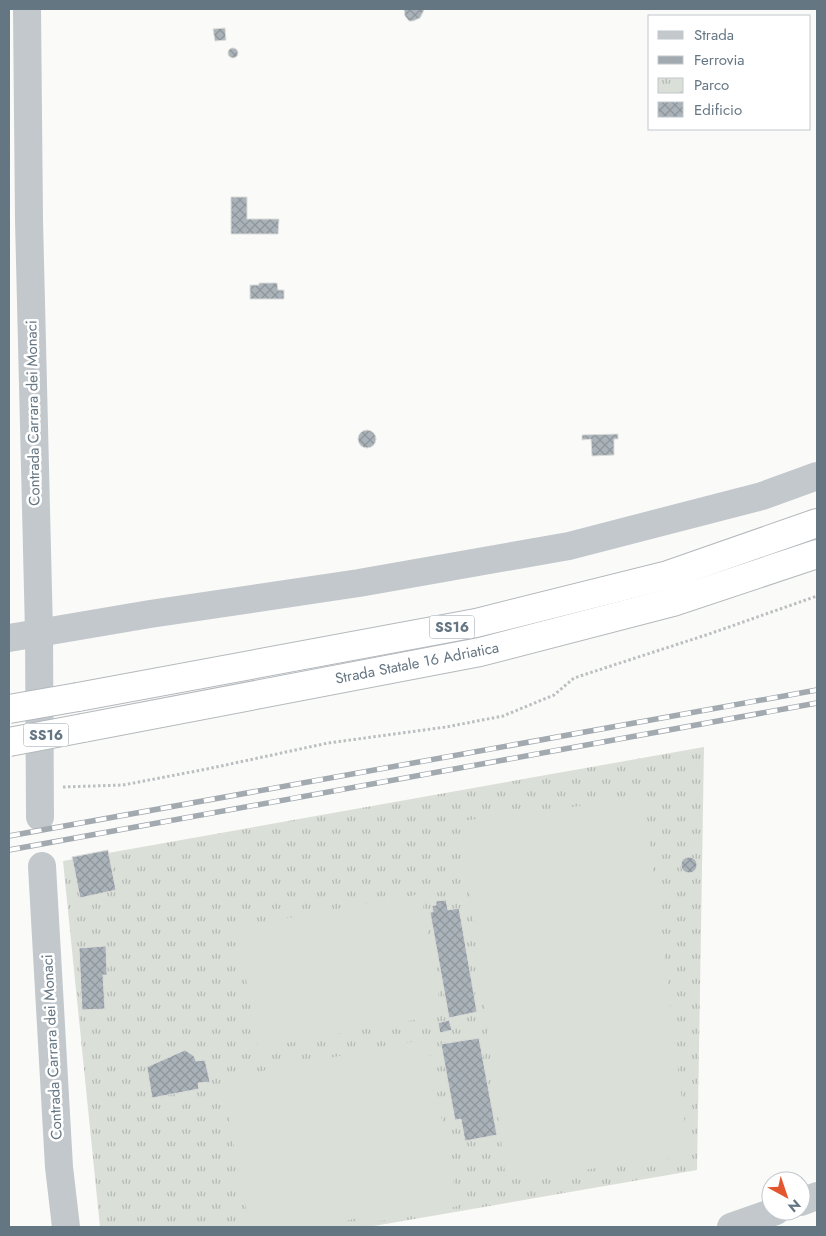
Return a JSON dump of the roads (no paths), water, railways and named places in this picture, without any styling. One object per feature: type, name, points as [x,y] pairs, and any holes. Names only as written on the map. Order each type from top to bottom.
[{"type":"highway","name":"Strada Statale 16 Adriatica","points":[[9,709],[476,623],[668,575],[817,524]]},
{"type":"highway","name":"Strada Statale 16 Adriatica","points":[[9,742],[480,652],[673,602],[817,554]]},
{"type":"street","name":"Contrada Carrara dei Monaci","points":[[27,9],[40,817]]},
{"type":"street","points":[[9,638],[359,583],[570,546],[762,496],[817,476]]},
{"type":"street","name":"Contrada Carrara dei Monaci","points":[[42,866],[58,1167],[66,1227]]},
{"type":"street","points":[[731,1227],[761,1216]]},
{"type":"railway","points":[[9,836],[817,690]]},
{"type":"railway","points":[[9,850],[817,703]]}]
